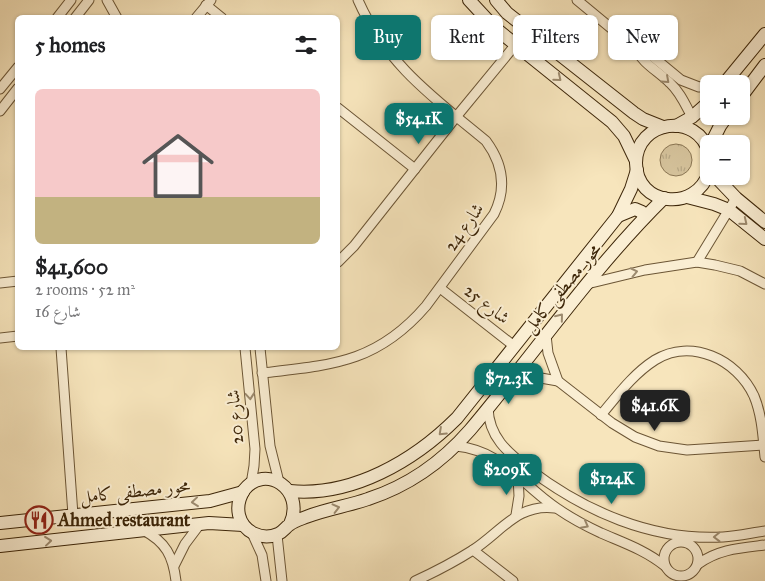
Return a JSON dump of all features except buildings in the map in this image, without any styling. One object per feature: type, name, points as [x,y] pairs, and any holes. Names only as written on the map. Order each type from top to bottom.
[{"type":"street","points":[[59,15],[71,0]]},
{"type":"street","points":[[77,15],[89,0]]},
{"type":"street","points":[[107,0],[115,15]]},
{"type":"street","name":"شارع 24","points":[[262,373],[328,365],[363,355],[404,330],[440,288],[498,206],[502,189],[501,169],[486,141],[426,92],[400,66],[378,37],[358,0]]},
{"type":"street","points":[[469,0],[486,19],[513,42]]},
{"type":"street","points":[[496,0],[507,13],[643,119],[663,127],[676,126],[690,130],[700,138]]},
{"type":"street","points":[[577,0],[608,26]]},
{"type":"street","points":[[198,15],[209,2],[220,15]]},
{"type":"street","points":[[731,75],[765,34]]},
{"type":"street","points":[[340,260],[357,243],[513,48]]},
{"type":"street","points":[[750,52],[765,65],[750,86]]},
{"type":"street","points":[[536,60],[612,122],[624,136],[645,187],[652,193],[664,198],[678,200],[687,197],[702,185]]},
{"type":"street","points":[[643,60],[678,92],[692,117]]},
{"type":"street","points":[[657,60],[681,80],[700,86]]},
{"type":"street","points":[[0,88],[15,70]]},
{"type":"street","points":[[0,111],[15,92]]},
{"type":"street","points":[[612,122],[618,121],[620,117],[614,98]]},
{"type":"street","points":[[340,110],[415,169]]},
{"type":"street","points":[[676,126],[700,110]]},
{"type":"street","name":"محور مصطفى كامل","points":[[290,491],[321,491],[347,485],[381,473],[424,447],[456,418],[618,216],[631,189],[638,152],[647,136],[663,127]]},
{"type":"street","points":[[724,185],[765,222]]},
{"type":"street","points":[[687,197],[729,210],[765,239]]},
{"type":"street","name":"محور مصطفى كامل","points":[[290,524],[306,516],[370,498],[388,490],[421,473],[456,446],[587,284],[644,218],[664,198]]},
{"type":"street","points":[[697,262],[736,198]]},
{"type":"street","points":[[618,216],[635,209],[642,212],[644,218]]},
{"type":"street","points":[[587,284],[645,270],[697,262],[740,271],[765,284]]},
{"type":"street","points":[[0,282],[15,281]]},
{"type":"street","name":"شارع 25","points":[[440,288],[514,346]]},
{"type":"street","points":[[546,334],[548,354],[558,381]]},
{"type":"street","points":[[0,338],[15,336]]},
{"type":"street","points":[[61,350],[73,515]]},
{"type":"street","name":"شارع 20","points":[[245,350],[255,449],[254,466],[247,488]]},
{"type":"street","name":"شارع 20","points":[[260,350],[270,446],[279,482]]},
{"type":"street","points":[[601,415],[623,388],[654,361],[663,356],[682,351],[702,352],[727,364],[749,387],[759,411],[765,457]]},
{"type":"street","points":[[512,378],[535,377],[558,381],[601,415],[635,437],[660,446],[673,449],[702,450],[764,445]]},
{"type":"street","points":[[488,408],[492,430],[503,448],[535,474],[590,508],[611,518],[656,530],[694,536],[724,537],[765,531]]},
{"type":"street","points":[[456,418],[470,430]]},
{"type":"street","points":[[456,446],[476,449],[495,457],[555,508],[599,532],[640,549],[672,574],[682,576],[691,573],[713,554],[722,551],[765,545]]},
{"type":"street","points":[[495,457],[503,448]]},
{"type":"street","points":[[516,515],[519,496],[518,477]]},
{"type":"street","points":[[4,522],[5,545],[220,523],[248,529],[260,536],[277,535],[290,524],[294,516],[295,507],[290,491],[279,482],[265,479],[247,488],[238,505],[240,519],[248,529],[262,555],[266,581]]},
{"type":"street","name":"محور مصطفى كامل","points":[[4,522],[210,501],[247,488]]},
{"type":"street","points":[[415,581],[473,550],[516,515],[535,508],[555,508]]},
{"type":"street","points":[[174,566],[185,544],[200,524]]},
{"type":"street","points":[[143,530],[163,544],[174,566],[176,581]]},
{"type":"street","points":[[656,530],[671,544]]},
{"type":"street","points":[[277,535],[282,581]]},
{"type":"street","points":[[685,542],[694,536]]},
{"type":"street","points":[[673,581],[664,561],[665,552],[671,544],[680,541],[691,544],[698,553],[692,581]]},
{"type":"street","points":[[473,550],[513,581]]},
{"type":"green space","points":[[676,144],[688,148],[692,160],[688,172],[676,176],[664,172],[660,160],[664,148]]},
{"type":"place","name":"Ahmed restaurant","points":[[39,520]]}]
